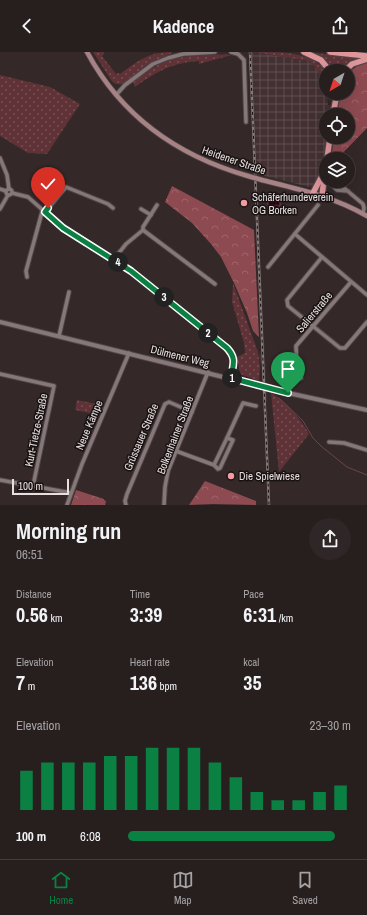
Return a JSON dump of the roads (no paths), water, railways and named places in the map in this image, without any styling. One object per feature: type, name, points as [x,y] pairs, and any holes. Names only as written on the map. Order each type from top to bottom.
[{"type":"highway","points":[[304,52],[321,60],[324,64]]},
{"type":"highway","points":[[330,52],[367,54]]},
{"type":"highway","points":[[352,52],[367,54]]},
{"type":"highway","points":[[352,64],[367,59]]},
{"type":"highway","points":[[313,193],[319,182]]},
{"type":"highway","points":[[322,196],[323,188]]},
{"type":"main road","name":"Heidener Straße","points":[[87,52],[99,72],[116,95],[147,126],[174,145],[212,164],[248,176],[313,193],[365,215]]},
{"type":"street","points":[[116,95],[125,85],[153,64],[183,54],[215,52]]},
{"type":"street","points":[[230,52],[238,54],[244,60],[246,122]]},
{"type":"street","points":[[0,158],[7,175],[8,192],[0,209]]},
{"type":"street","points":[[27,277],[26,271],[42,212],[66,187],[108,204],[113,208]]},
{"type":"street","points":[[0,189],[8,192],[12,190],[12,193],[28,197],[63,228],[131,271],[227,348],[233,354],[234,358],[231,378]]},
{"type":"street","name":"Heidener Straße","points":[[348,191],[363,204],[365,215]]},
{"type":"street","points":[[114,259],[126,244],[143,230],[143,227],[158,205]]},
{"type":"street","points":[[268,267],[318,205]]},
{"type":"street","points":[[141,209],[151,215]]},
{"type":"street","points":[[143,230],[215,284]]},
{"type":"street","points":[[295,234],[367,295]]},
{"type":"street","points":[[322,257],[287,300],[288,306],[340,348],[345,348],[367,322]]},
{"type":"street","name":"Salierstraße","points":[[302,378],[297,373],[296,346],[351,282]]},
{"type":"street","points":[[59,336],[69,292]]},
{"type":"street","name":"Dülmener Weg","points":[[0,322],[208,372],[288,393],[367,410]]},
{"type":"street","name":"Neue Kämpe","points":[[67,505],[129,353]]},
{"type":"street","name":"Bolkenhainer Straße","points":[[164,505],[168,472],[208,372]]},
{"type":"street","name":"Kurt-Tietze-Straße","points":[[0,374],[54,386],[33,486]]},
{"type":"street","name":"Grüssauer Straße","points":[[126,505],[125,501],[127,494],[164,404],[169,402],[192,412]]},
{"type":"street","points":[[214,465],[243,403],[256,406]]},
{"type":"street","points":[[176,451],[214,465],[215,468],[220,468],[233,440],[227,438]]},
{"type":"street","points":[[329,442],[344,443],[367,450]]},
{"type":"street","points":[[0,480],[71,493]]},
{"type":"water","points":[[271,197],[276,197],[280,200],[280,205],[278,208],[268,205]]},
{"type":"waterway","points":[[279,398],[303,421],[313,438],[321,446],[347,467],[367,475]]},
{"type":"railway","points":[[250,52],[269,505]]},
{"type":"place","name":"Schäferhundeverein OG Borken","points":[[244,203]]},
{"type":"place","name":"Die Spielwiese","points":[[231,476]]}]
